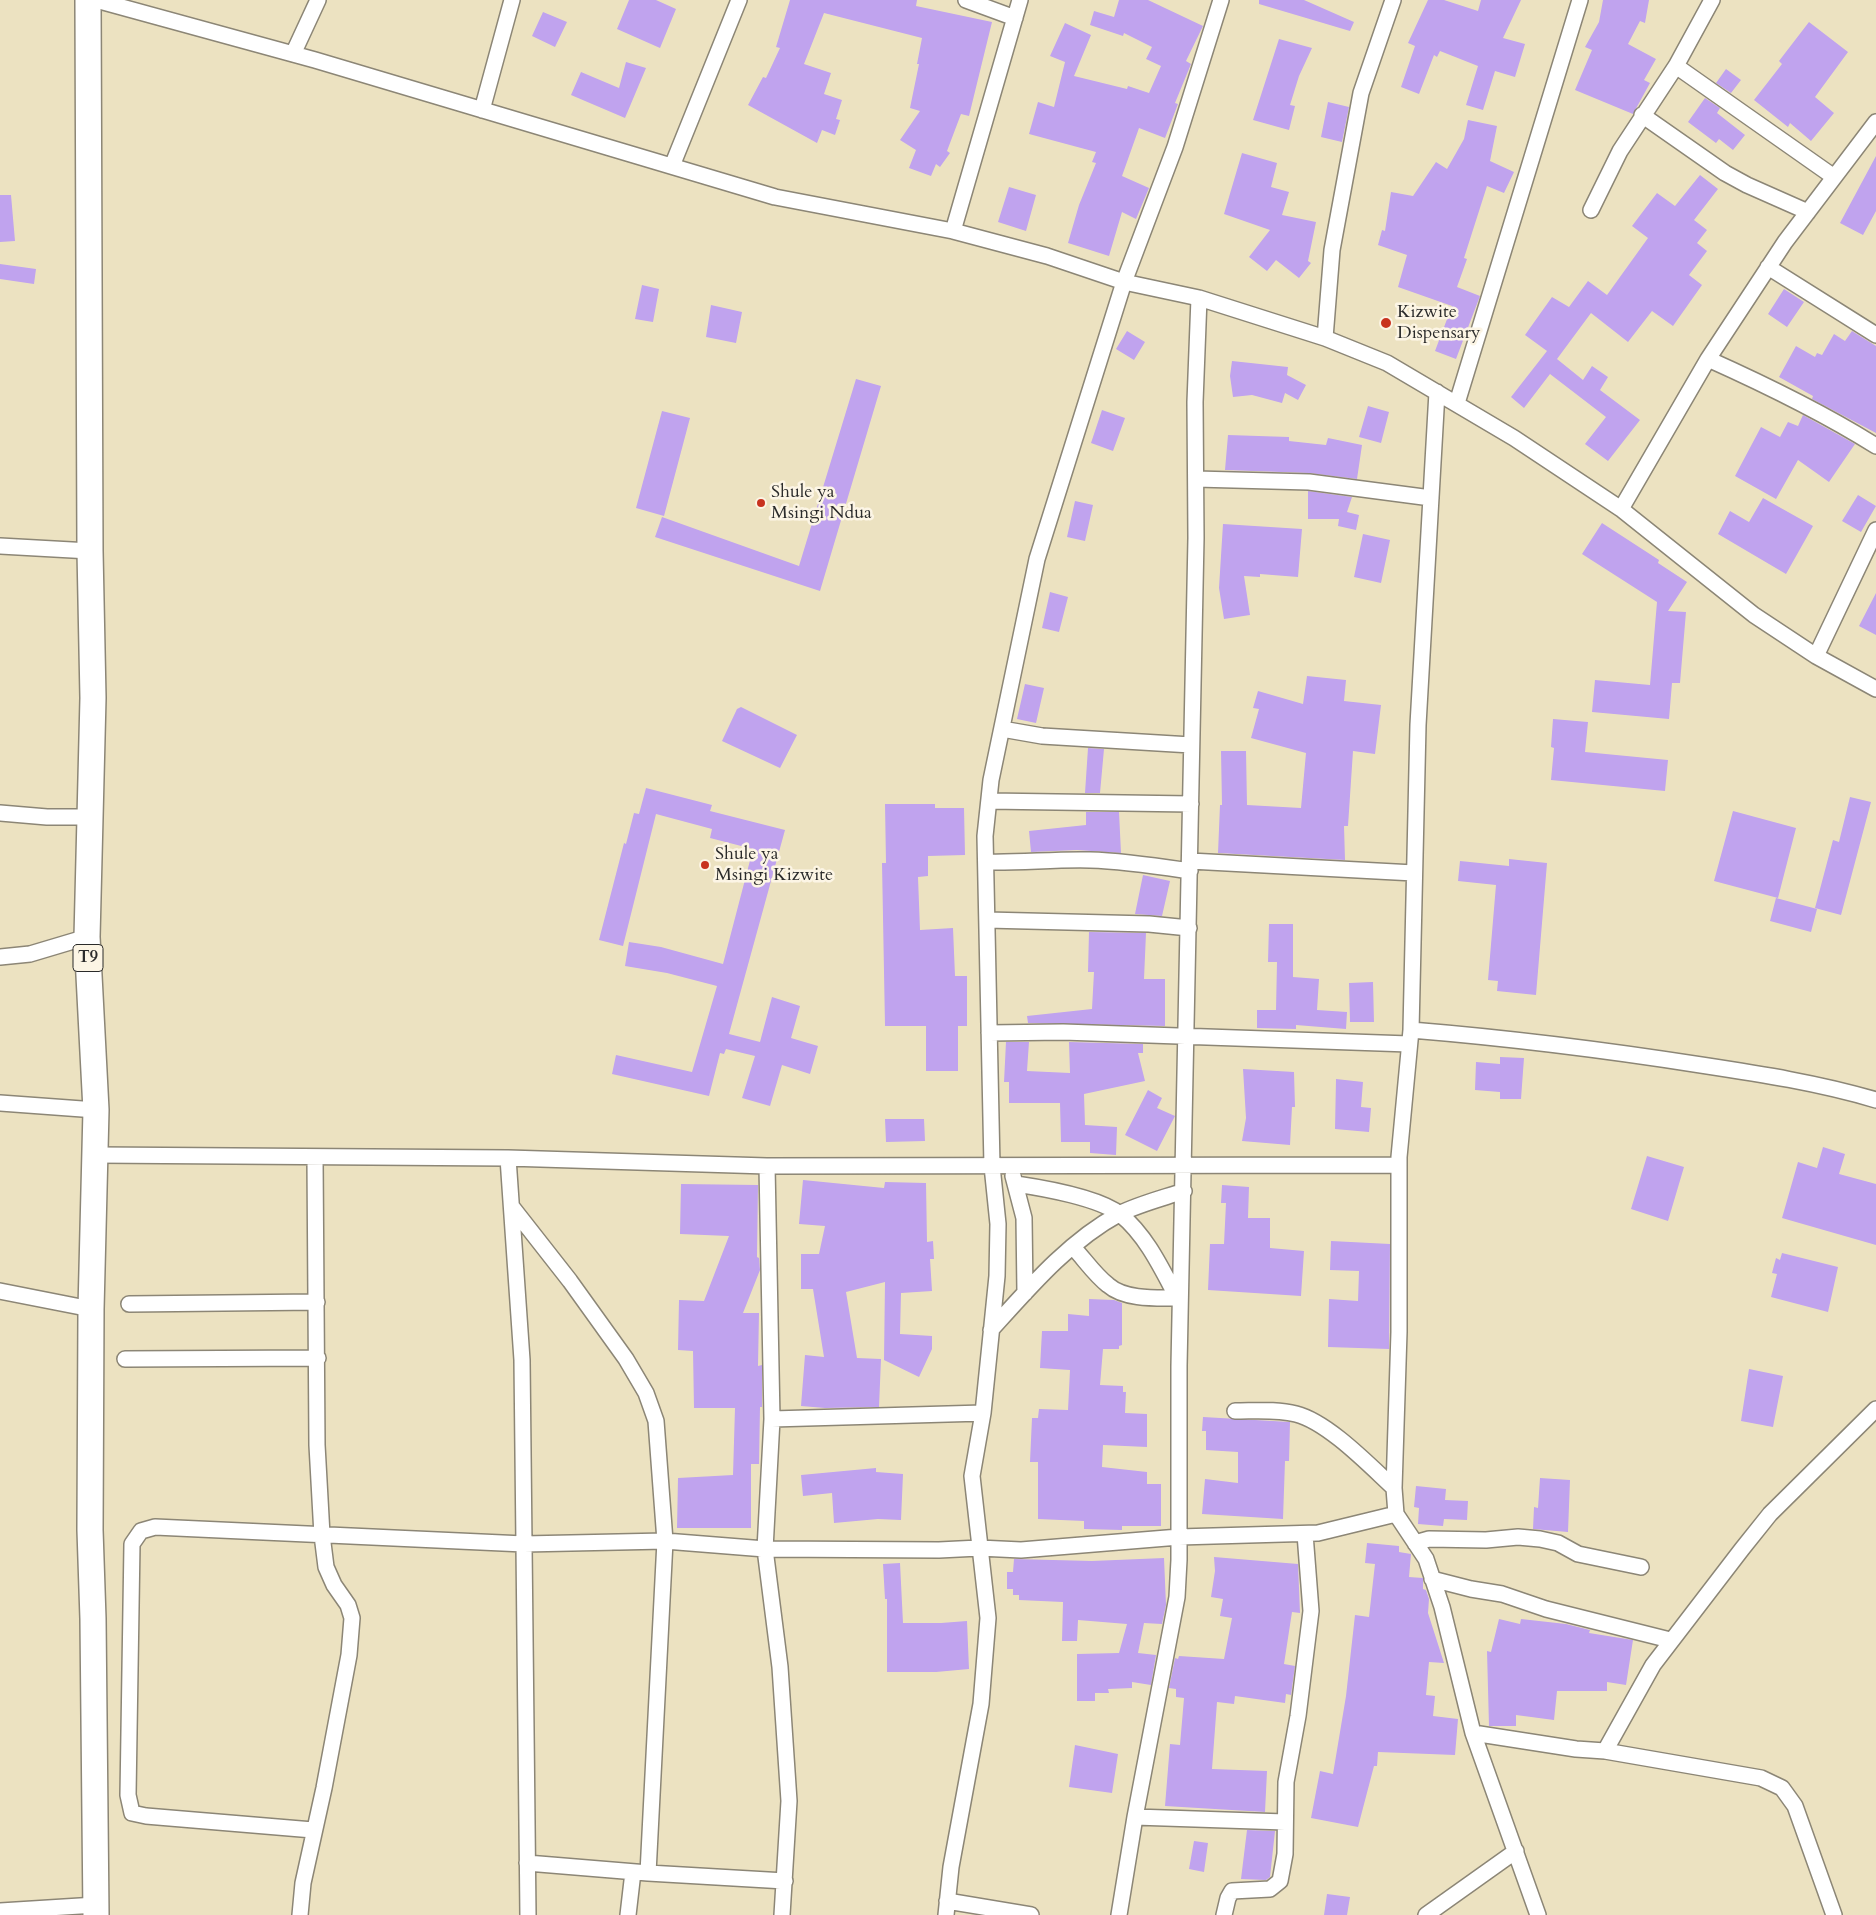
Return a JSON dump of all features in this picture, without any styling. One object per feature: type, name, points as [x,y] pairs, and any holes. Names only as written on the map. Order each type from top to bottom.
[{"type":"highway","name":"T9","points":[[88,0],[90,551],[93,650],[87,937],[96,1110],[91,1309],[90,1530],[94,1619],[96,1910]]},
{"type":"street","points":[[96,0],[293,54],[776,197],[953,232],[1047,256],[1124,282],[1199,298],[1325,338],[1387,363],[1457,402],[1621,509],[1754,615],[1816,656],[1876,689]]},
{"type":"street","points":[[293,54],[318,0]]},
{"type":"street","points":[[482,110],[512,0]]},
{"type":"street","points":[[672,166],[739,0]]},
{"type":"street","points":[[966,0],[1015,18]]},
{"type":"street","points":[[953,232],[1020,0]]},
{"type":"street","points":[[1031,1915],[946,1908],[951,1867],[981,1704],[988,1618],[972,1476],[983,1412],[997,1276],[998,1224],[992,1166],[985,836],[989,801],[1002,729],[1037,559],[1124,282],[1175,147],[1221,0]]},
{"type":"street","points":[[1325,338],[1332,250],[1361,93],[1393,0]]},
{"type":"street","points":[[1457,402],[1580,0]]},
{"type":"street","points":[[1591,210],[1620,151],[1676,66],[1712,0]]},
{"type":"street","points":[[1676,66],[1834,177]]},
{"type":"street","points":[[1642,115],[1726,173],[1747,185],[1808,212]]},
{"type":"street","points":[[1621,509],[1708,359],[1768,267],[1876,122]]},
{"type":"street","points":[[1768,267],[1876,335]]},
{"type":"street","points":[[1119,1915],[1135,1817],[1176,1597],[1179,1537],[1179,1301],[1185,1165],[1196,479],[1195,402],[1199,298]]},
{"type":"street","points":[[1708,359],[1792,398],[1838,422],[1876,446]]},
{"type":"street","points":[[1437,392],[1418,725],[1410,1037],[1399,1165],[1399,1332],[1394,1488],[1396,1514],[1426,1558],[1472,1733],[1538,1915]]},
{"type":"street","points":[[1196,479],[1308,482],[1431,498]]},
{"type":"street","points":[[1816,656],[1876,530]]},
{"type":"street","points":[[0,546],[90,551]]},
{"type":"street","points":[[1002,729],[1042,736],[1191,745]]},
{"type":"street","points":[[989,801],[1191,804]]},
{"type":"street","points":[[0,813],[47,817],[90,817]]},
{"type":"street","points":[[986,862],[1028,863],[1088,860],[1190,866],[1414,873]]},
{"type":"street","points":[[987,920],[1149,924],[1188,928]]},
{"type":"street","points":[[0,957],[58,947],[87,937]]},
{"type":"street","points":[[989,1033],[1063,1032],[1187,1037],[1410,1037],[1606,1050],[1758,1074],[1842,1090],[1876,1100]]},
{"type":"street","points":[[0,1103],[96,1110]]},
{"type":"street","points":[[96,1155],[508,1158],[767,1166],[1399,1165]]},
{"type":"street","points":[[300,1915],[303,1883],[313,1830],[324,1788],[349,1655],[352,1618],[348,1605],[334,1585],[326,1567],[322,1535],[318,1445],[315,1158]]},
{"type":"street","points":[[508,1158],[522,1360],[528,1915]]},
{"type":"street","points":[[767,1166],[772,1419],[765,1549],[780,1667],[788,1791],[782,1915]]},
{"type":"street","points":[[1010,1166],[1024,1218],[1025,1292]]},
{"type":"street","points":[[1016,1184],[1053,1190],[1120,1214],[1136,1230],[1179,1301]]},
{"type":"street","points":[[991,1330],[1025,1292],[1073,1247],[1120,1214],[1184,1191]]},
{"type":"street","points":[[512,1207],[596,1316],[646,1392],[656,1421],[665,1541],[640,1872],[628,1915]]},
{"type":"street","points":[[1073,1247],[1109,1286],[1118,1291],[1179,1301]]},
{"type":"street","points":[[0,1291],[91,1309]]},
{"type":"street","points":[[129,1304],[318,1302]]},
{"type":"street","points":[[125,1359],[318,1358]]},
{"type":"street","points":[[1605,1751],[1653,1665],[1670,1640],[1770,1514],[1876,1409]]},
{"type":"street","points":[[1235,1411],[1298,1414],[1319,1425],[1358,1452],[1394,1488]]},
{"type":"street","points":[[772,1419],[983,1412]]},
{"type":"street","points":[[313,1830],[146,1816],[132,1812],[128,1795],[132,1544],[141,1531],[155,1527],[524,1544],[665,1541],[765,1549],[939,1550],[980,1548],[1021,1550],[1179,1537],[1318,1534],[1396,1514]]},
{"type":"street","points":[[1224,1915],[1228,1898],[1232,1891],[1270,1889],[1280,1881],[1285,1854],[1286,1782],[1298,1716],[1311,1611],[1305,1534]]},
{"type":"street","points":[[1415,1542],[1429,1539],[1540,1539],[1558,1543],[1578,1554],[1641,1567]]},
{"type":"street","points":[[1432,1579],[1471,1589],[1502,1594],[1546,1609],[1670,1640]]},
{"type":"street","points":[[1472,1733],[1576,1749],[1605,1751],[1761,1778],[1782,1788],[1795,1806],[1834,1915]]},
{"type":"street","points":[[1135,1817],[1222,1818],[1285,1822]]},
{"type":"street","points":[[1426,1915],[1516,1851]]},
{"type":"street","points":[[527,1863],[785,1881]]},
{"type":"street","points":[[0,1911],[96,1910]]},
{"type":"building","points":[[629,0],[656,0],[676,9],[660,48],[617,29]]},
{"type":"building","points":[[790,0],[917,0],[916,6],[992,22],[969,116],[961,114],[947,151],[950,153],[940,167],[936,164],[931,176],[909,168],[916,150],[900,140],[920,111],[910,108],[922,38],[824,13],[804,64],[831,73],[824,94],[842,100],[836,119],[840,120],[835,135],[822,130],[817,143],[748,105],[763,77],[766,78],[780,48],[776,47]]},
{"type":"building","points":[[1119,0],[1148,0],[1203,26],[1186,61],[1191,64],[1175,103],[1178,104],[1165,138],[1139,128],[1122,176],[1149,188],[1136,219],[1122,212],[1109,256],[1068,243],[1079,205],[1096,163],[1092,162],[1096,152],[1029,134],[1038,102],[1054,107],[1065,62],[1050,56],[1065,23],[1091,35],[1074,76],[1127,89],[1128,86],[1149,93],[1161,66],[1146,59],[1152,47],[1124,33],[1123,36],[1090,25],[1094,11],[1114,17]]},
{"type":"building","points":[[1259,0],[1304,0],[1354,22],[1350,31],[1259,4]]},
{"type":"building","points":[[1428,0],[1444,0],[1478,11],[1481,0],[1521,0],[1503,38],[1525,44],[1515,77],[1495,71],[1483,110],[1466,105],[1478,66],[1440,51],[1437,57],[1434,55],[1419,94],[1401,87],[1415,46],[1408,43]]},
{"type":"building","points":[[1603,0],[1649,0],[1645,23],[1640,21],[1628,44],[1656,59],[1644,80],[1650,83],[1633,114],[1575,90],[1592,50],[1585,47],[1599,22]]},
{"type":"building","points":[[543,12],[567,22],[555,47],[532,36]]},
{"type":"building","points":[[1809,22],[1848,52],[1815,97],[1834,113],[1811,141],[1790,123],[1788,127],[1754,100],[1782,64],[1779,61]]},
{"type":"building","points":[[1279,39],[1312,48],[1299,76],[1290,105],[1295,106],[1289,130],[1253,120]]},
{"type":"building","points":[[626,62],[646,68],[625,118],[571,95],[581,72],[619,88]]},
{"type":"building","points":[[1726,69],[1741,80],[1731,93],[1716,83]]},
{"type":"building","points":[[1705,98],[1720,108],[1717,113],[1745,135],[1733,150],[1719,139],[1716,143],[1688,122]]},
{"type":"building","points":[[1328,102],[1349,107],[1342,142],[1321,137]]},
{"type":"building","points":[[1468,120],[1497,126],[1490,161],[1514,172],[1504,193],[1487,186],[1464,258],[1467,259],[1457,287],[1480,296],[1456,359],[1435,351],[1452,306],[1398,287],[1407,255],[1378,245],[1382,230],[1385,231],[1391,192],[1413,196],[1436,162],[1447,169],[1464,139]]},
{"type":"building","points":[[1242,153],[1277,163],[1271,187],[1289,192],[1282,215],[1316,222],[1308,261],[1311,263],[1299,278],[1276,260],[1267,271],[1249,257],[1270,230],[1224,214]]},
{"type":"building","points":[[1876,156],[1876,211],[1863,235],[1840,223]]},
{"type":"building","points":[[1700,175],[1718,189],[1694,220],[1707,230],[1697,243],[1707,251],[1689,275],[1702,285],[1673,326],[1652,311],[1628,342],[1591,313],[1557,359],[1583,380],[1592,366],[1608,377],[1600,390],[1640,420],[1608,461],[1585,444],[1606,417],[1550,374],[1524,408],[1511,397],[1547,351],[1525,335],[1552,297],[1569,307],[1588,281],[1607,295],[1648,238],[1632,226],[1657,193],[1675,206]]},
{"type":"building","points":[[1009,187],[1036,195],[1026,231],[998,222]]},
{"type":"building","points":[[0,195],[11,195],[15,241],[0,242]]},
{"type":"building","points":[[0,264],[36,269],[34,284],[0,279]]},
{"type":"building","points":[[642,285],[659,289],[653,322],[635,319]]},
{"type":"building","points":[[1784,289],[1804,302],[1787,327],[1768,314]]},
{"type":"building","points":[[711,305],[742,312],[736,343],[706,337]]},
{"type":"building","points":[[1127,331],[1145,342],[1134,360],[1116,349]]},
{"type":"building","points":[[1852,331],[1876,346],[1876,433],[1812,399],[1813,396],[1779,377],[1796,346],[1815,357],[1817,353],[1822,355],[1834,334],[1845,341]]},
{"type":"building","points":[[1232,361],[1288,367],[1287,375],[1306,385],[1298,400],[1285,393],[1282,403],[1252,395],[1233,397],[1230,376]]},
{"type":"building","points":[[856,379],[881,386],[820,591],[655,537],[662,517],[799,566]]},
{"type":"building","points":[[1368,406],[1389,412],[1381,443],[1359,437]]},
{"type":"building","points":[[1102,410],[1125,418],[1113,451],[1091,443]]},
{"type":"building","points":[[662,411],[690,418],[664,516],[636,508]]},
{"type":"building","points":[[1803,415],[1855,444],[1829,482],[1798,460],[1776,499],[1735,476],[1761,427],[1780,437],[1788,422],[1798,426]]},
{"type":"building","points":[[1228,435],[1289,437],[1289,441],[1326,445],[1328,438],[1362,445],[1357,479],[1309,473],[1225,470]]},
{"type":"building","points":[[1308,491],[1352,497],[1347,512],[1359,515],[1356,530],[1338,526],[1339,519],[1308,519]]},
{"type":"building","points":[[1858,495],[1876,506],[1861,532],[1842,521]]},
{"type":"building","points":[[1763,498],[1813,526],[1786,574],[1718,534],[1730,511],[1749,522]]},
{"type":"building","points":[[1075,501],[1093,505],[1085,541],[1067,537]]},
{"type":"building","points":[[1602,523],[1659,560],[1658,563],[1687,582],[1668,611],[1686,612],[1680,683],[1672,683],[1669,719],[1592,712],[1595,680],[1650,685],[1657,602],[1582,554]]},
{"type":"building","points":[[1223,524],[1302,529],[1298,577],[1260,574],[1260,577],[1244,576],[1250,615],[1224,619],[1219,588]]},
{"type":"building","points":[[1363,534],[1390,540],[1381,583],[1354,577]]},
{"type":"building","points":[[1050,592],[1068,597],[1059,632],[1042,628]]},
{"type":"building","points":[[1876,593],[1876,635],[1859,626]]},
{"type":"building","points":[[1307,676],[1346,680],[1344,701],[1381,705],[1375,754],[1353,751],[1348,826],[1344,826],[1345,860],[1218,853],[1220,805],[1222,805],[1221,751],[1246,751],[1247,805],[1301,808],[1306,753],[1251,738],[1259,709],[1253,708],[1258,691],[1303,704]]},
{"type":"building","points":[[1025,684],[1044,688],[1036,723],[1017,719]]},
{"type":"building","points":[[741,707],[797,735],[780,768],[722,741],[737,709]]},
{"type":"building","points":[[1553,719],[1588,722],[1585,752],[1668,760],[1665,791],[1551,780],[1554,748],[1551,747]]},
{"type":"building","points":[[1088,748],[1104,749],[1100,793],[1085,793]]},
{"type":"building","points":[[646,788],[712,805],[710,811],[785,830],[729,1034],[760,1042],[772,997],[800,1006],[791,1038],[818,1046],[810,1074],[782,1065],[770,1106],[742,1098],[755,1056],[726,1049],[724,1054],[720,1053],[709,1096],[612,1074],[616,1055],[692,1072],[717,986],[667,973],[625,966],[629,942],[661,947],[723,964],[753,849],[710,838],[712,829],[656,814],[623,946],[599,940],[624,843],[626,844],[634,813],[639,814]]},
{"type":"building","points":[[1850,797],[1871,802],[1841,915],[1815,908],[1833,840],[1839,842]]},
{"type":"building","points":[[885,804],[935,804],[935,808],[964,808],[965,855],[928,856],[928,876],[918,877],[920,930],[953,928],[955,976],[967,976],[967,1026],[958,1026],[958,1071],[926,1071],[926,1026],[885,1026],[882,863],[886,863]]},
{"type":"building","points":[[1733,811],[1796,828],[1778,898],[1714,881]]},
{"type":"building","points":[[1086,812],[1119,812],[1121,853],[1077,850],[1031,852],[1029,831],[1086,825]]},
{"type":"building","points":[[1509,859],[1547,863],[1536,995],[1497,991],[1498,981],[1488,980],[1496,885],[1458,881],[1460,861],[1509,866]]},
{"type":"building","points":[[1143,875],[1170,881],[1162,916],[1135,914]]},
{"type":"building","points":[[1776,898],[1817,909],[1811,932],[1770,921]]},
{"type":"building","points":[[1269,924],[1293,924],[1293,977],[1319,979],[1317,1010],[1347,1012],[1346,1029],[1296,1025],[1296,1029],[1257,1028],[1257,1010],[1276,1010],[1277,962],[1268,962]]},
{"type":"building","points":[[1089,932],[1146,933],[1144,979],[1165,979],[1165,1026],[1028,1023],[1027,1016],[1092,1009],[1094,972],[1088,972]]},
{"type":"building","points":[[1373,982],[1374,1022],[1350,1022],[1349,983]]},
{"type":"building","points":[[1006,1042],[1029,1042],[1027,1071],[1070,1073],[1069,1042],[1143,1044],[1143,1053],[1138,1053],[1145,1081],[1084,1094],[1085,1125],[1117,1127],[1116,1155],[1090,1153],[1090,1142],[1061,1142],[1060,1103],[1009,1103],[1009,1082],[1004,1082]]},
{"type":"building","points":[[1500,1057],[1524,1058],[1521,1099],[1500,1099],[1500,1092],[1475,1090],[1476,1062],[1500,1064]]},
{"type":"building","points":[[1243,1069],[1294,1072],[1295,1107],[1292,1107],[1290,1145],[1242,1141],[1246,1118]]},
{"type":"building","points":[[1336,1079],[1363,1082],[1361,1107],[1371,1108],[1369,1132],[1335,1129]]},
{"type":"building","points":[[1148,1090],[1162,1098],[1157,1108],[1175,1116],[1157,1151],[1125,1135]]},
{"type":"building","points":[[885,1119],[924,1119],[925,1141],[886,1142]]},
{"type":"building","points":[[1823,1147],[1845,1154],[1839,1174],[1876,1184],[1876,1245],[1782,1218],[1798,1162],[1817,1168]]},
{"type":"building","points":[[1647,1156],[1684,1167],[1668,1221],[1631,1209]]},
{"type":"building","points":[[803,1180],[884,1188],[885,1182],[926,1183],[927,1242],[933,1241],[934,1259],[930,1259],[932,1291],[901,1293],[900,1334],[932,1336],[932,1349],[919,1377],[884,1360],[885,1282],[846,1292],[857,1358],[881,1359],[879,1407],[825,1408],[801,1406],[805,1355],[824,1357],[813,1289],[801,1289],[801,1254],[819,1254],[825,1226],[799,1224]]},
{"type":"building","points":[[681,1184],[758,1185],[757,1257],[759,1258],[760,1270],[743,1313],[759,1313],[758,1366],[762,1365],[759,1464],[751,1464],[751,1528],[677,1528],[678,1478],[733,1475],[735,1408],[694,1408],[693,1351],[678,1350],[679,1300],[704,1301],[729,1236],[680,1234]]},
{"type":"building","points":[[1222,1185],[1249,1187],[1248,1218],[1270,1218],[1270,1248],[1304,1251],[1301,1296],[1208,1290],[1210,1244],[1224,1244],[1226,1203],[1221,1203]]},
{"type":"building","points":[[1331,1241],[1390,1244],[1389,1349],[1328,1347],[1329,1299],[1358,1301],[1359,1271],[1330,1270]]},
{"type":"building","points":[[1782,1253],[1838,1267],[1828,1312],[1771,1297],[1777,1274],[1772,1273],[1776,1258],[1780,1260]]},
{"type":"building","points":[[1089,1299],[1114,1300],[1122,1303],[1122,1345],[1119,1346],[1119,1349],[1103,1349],[1100,1385],[1123,1386],[1123,1392],[1126,1392],[1125,1413],[1147,1414],[1147,1447],[1103,1445],[1102,1467],[1147,1472],[1147,1484],[1161,1484],[1161,1526],[1122,1526],[1122,1530],[1084,1529],[1084,1521],[1038,1519],[1038,1462],[1030,1462],[1032,1418],[1038,1418],[1039,1409],[1068,1410],[1070,1370],[1040,1368],[1042,1331],[1068,1331],[1068,1314],[1089,1316]]},
{"type":"building","points":[[1749,1369],[1783,1376],[1773,1427],[1741,1421]]},
{"type":"building","points":[[1203,1417],[1290,1422],[1289,1461],[1285,1461],[1283,1519],[1202,1514],[1205,1479],[1238,1483],[1238,1452],[1206,1450],[1206,1431],[1202,1431]]},
{"type":"building","points":[[876,1468],[876,1472],[903,1474],[901,1520],[878,1519],[834,1523],[832,1493],[803,1496],[801,1475]]},
{"type":"building","points":[[1540,1478],[1570,1480],[1568,1532],[1533,1529],[1534,1507],[1538,1508]]},
{"type":"building","points":[[1416,1486],[1446,1489],[1445,1500],[1468,1501],[1467,1520],[1444,1519],[1443,1526],[1418,1524],[1419,1508],[1414,1507]]},
{"type":"building","points":[[1367,1543],[1399,1546],[1399,1552],[1411,1554],[1409,1577],[1423,1578],[1423,1589],[1426,1590],[1429,1599],[1428,1613],[1444,1663],[1429,1662],[1426,1695],[1435,1696],[1433,1716],[1458,1719],[1455,1755],[1378,1752],[1377,1766],[1374,1766],[1358,1827],[1311,1818],[1320,1771],[1333,1774],[1346,1696],[1355,1615],[1369,1617],[1375,1564],[1365,1563]]},
{"type":"building","points":[[1214,1557],[1298,1564],[1300,1613],[1292,1612],[1284,1664],[1295,1666],[1291,1695],[1286,1694],[1285,1703],[1235,1696],[1234,1704],[1217,1702],[1212,1769],[1267,1771],[1265,1812],[1165,1806],[1170,1744],[1180,1745],[1184,1698],[1176,1697],[1176,1689],[1169,1688],[1175,1658],[1178,1659],[1179,1656],[1224,1659],[1232,1618],[1220,1616],[1223,1599],[1211,1597],[1215,1571]]},
{"type":"building","points":[[1164,1558],[1166,1605],[1162,1624],[1144,1623],[1138,1653],[1156,1655],[1151,1685],[1132,1682],[1132,1688],[1108,1689],[1109,1693],[1095,1693],[1095,1701],[1077,1701],[1077,1654],[1119,1653],[1127,1624],[1078,1620],[1077,1641],[1062,1641],[1063,1602],[1019,1600],[1019,1595],[1013,1595],[1013,1589],[1007,1589],[1007,1572],[1013,1572],[1014,1559],[1092,1561]]},
{"type":"building","points":[[900,1563],[903,1623],[967,1621],[969,1669],[936,1672],[887,1672],[887,1599],[885,1599],[883,1564]]},
{"type":"building","points":[[1499,1619],[1520,1624],[1521,1619],[1566,1624],[1590,1630],[1589,1633],[1633,1640],[1626,1685],[1607,1682],[1607,1691],[1557,1691],[1554,1720],[1516,1715],[1516,1726],[1489,1726],[1487,1651],[1491,1652]]},
{"type":"building","points":[[1075,1745],[1118,1754],[1112,1793],[1069,1787]]},
{"type":"building","points":[[1247,1830],[1275,1831],[1270,1877],[1266,1880],[1241,1879]]},
{"type":"building","points":[[1194,1841],[1208,1843],[1204,1872],[1189,1869]]},
{"type":"building","points":[[1327,1894],[1350,1897],[1347,1915],[1324,1915]]},
{"type":"place","name":"Kizwite Dispensary","points":[[1386,323]]},
{"type":"place","name":"Shule ya Msingi Ndua","points":[[761,503]]},
{"type":"place","name":"Shule ya Msingi Kizwite","points":[[705,865]]}]
